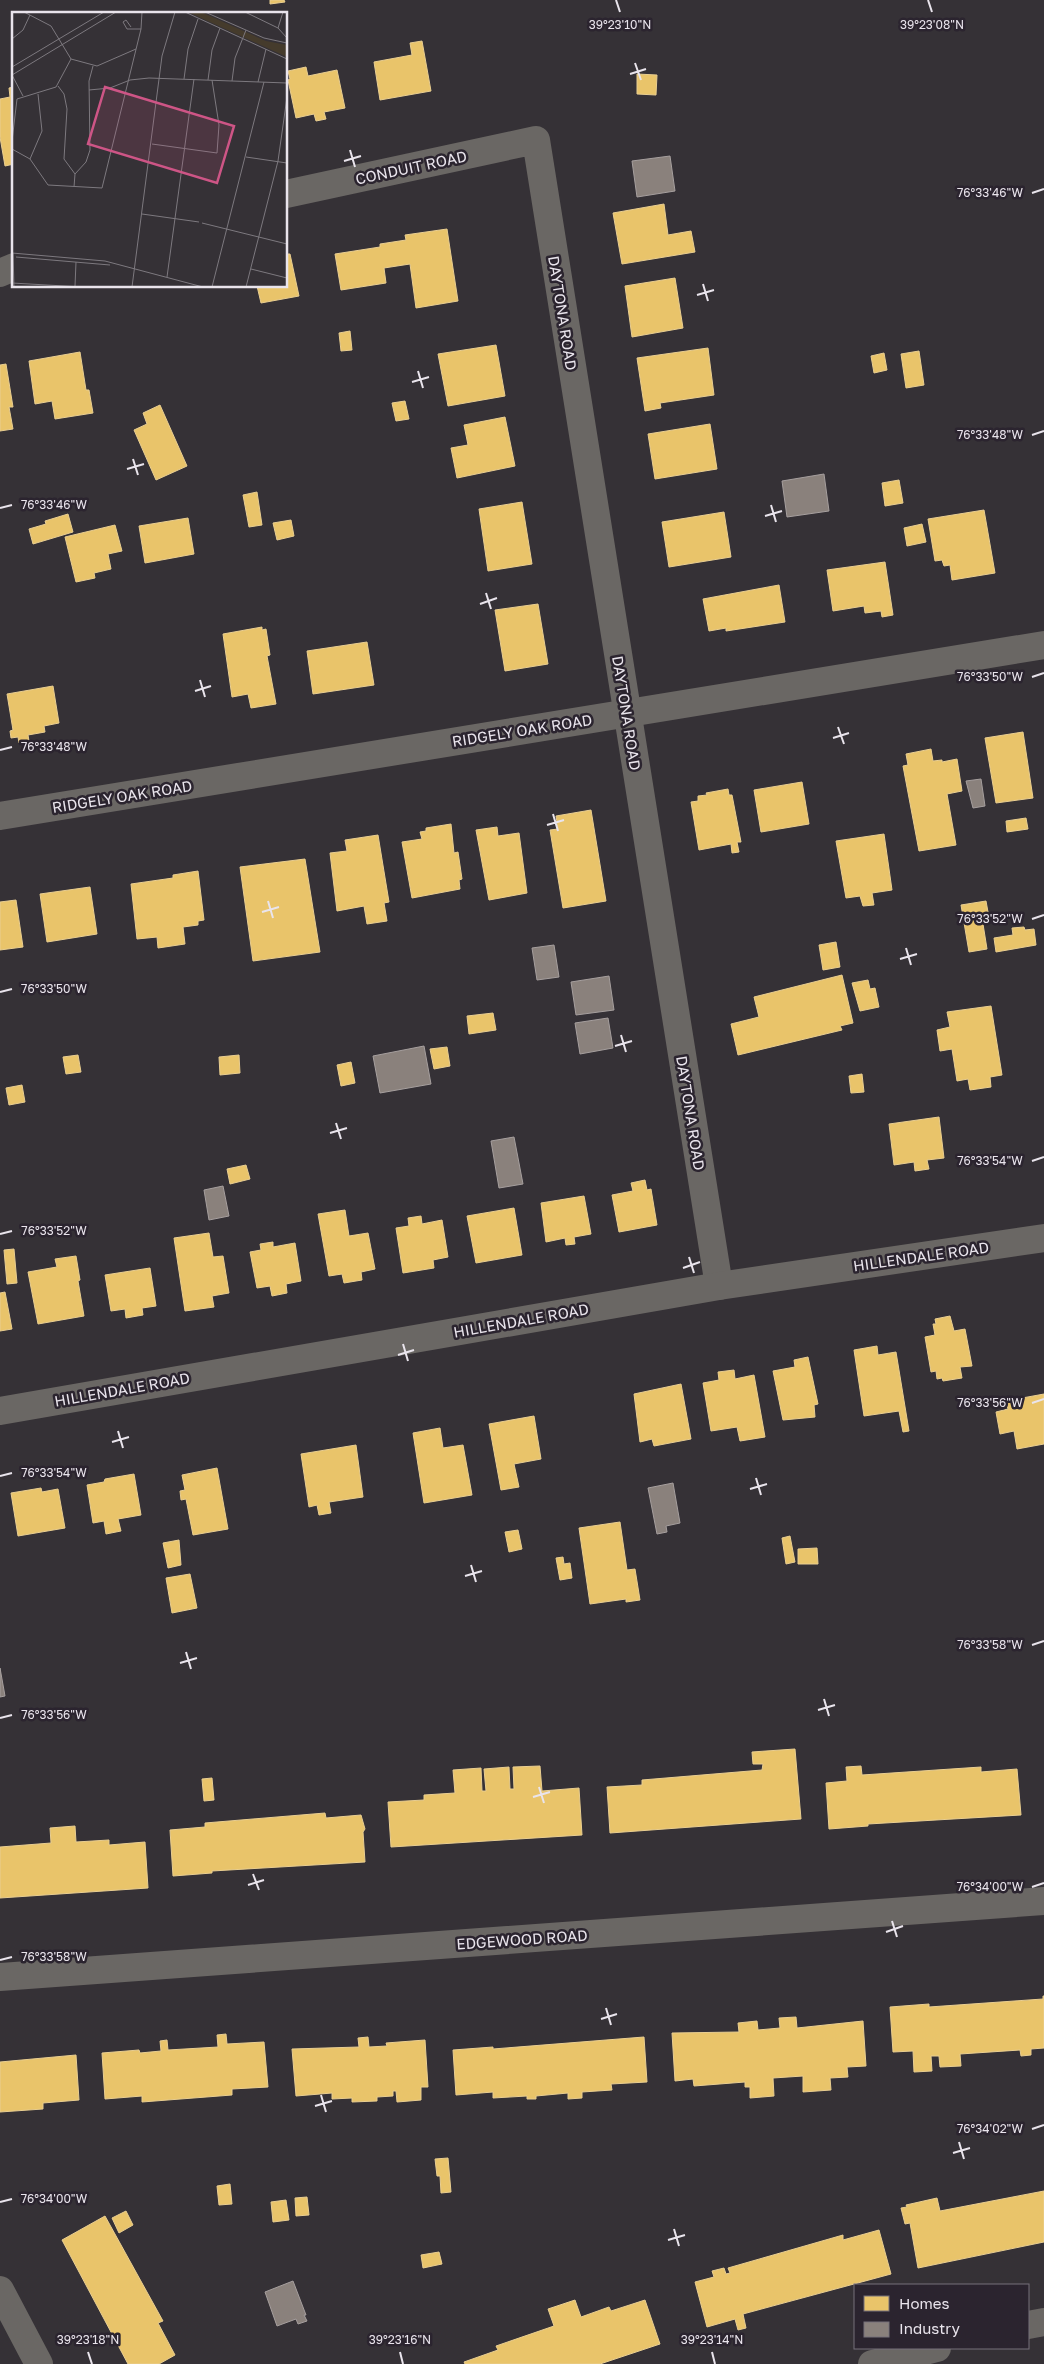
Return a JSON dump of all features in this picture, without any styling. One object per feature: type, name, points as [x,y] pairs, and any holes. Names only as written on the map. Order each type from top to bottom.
[{"type":"street","name":"CONDUIT ROAD","points":[[288,194],[536,140]]},
{"type":"street","name":"DAYTONA ROAD","points":[[536,140],[719,1286]]},
{"type":"street","points":[[0,273],[12,268]]},
{"type":"street","name":"RIDGELY OAK ROAD","points":[[0,816],[1044,645]]},
{"type":"street","name":"HILLENDALE ROAD","points":[[0,1411],[719,1286],[1044,1238]]},
{"type":"street","name":"EDGEWOOD ROAD","points":[[0,1976],[1044,1901]]},
{"type":"street","points":[[0,2290],[39,2364]]},
{"type":"street","points":[[1029,2325],[1044,2322]]},
{"type":"street","points":[[872,2364],[933,2349]]},
{"type":"building: Homes","points":[[270,0],[284,0],[285,2],[270,4]]},
{"type":"building: Homes","points":[[422,41],[431,91],[380,100],[374,62],[412,55],[410,43]]},
{"type":"building: Homes","points":[[306,67],[308,76],[337,70],[345,108],[324,112],[326,119],[316,121],[314,114],[296,118],[288,80],[290,79],[288,71]]},
{"type":"building: Homes","points":[[637,74],[657,75],[656,95],[637,94]]},
{"type":"building: Homes","points":[[12,87],[12,164],[5,166],[0,137],[0,99],[10,97],[9,88]]},
{"type":"building: Homes","points":[[664,204],[668,235],[691,231],[695,252],[622,264],[613,213]]},
{"type":"building: Homes","points":[[447,229],[458,301],[416,308],[410,264],[384,268],[386,283],[341,290],[335,254],[380,247],[380,244],[406,240],[405,235]]},
{"type":"building: Homes","points":[[288,254],[290,254],[299,296],[261,303],[257,288],[288,288]]},
{"type":"building: Homes","points":[[675,278],[683,328],[632,337],[625,286]]},
{"type":"building: Homes","points":[[350,331],[352,350],[341,351],[339,333]]},
{"type":"building: Homes","points":[[496,345],[505,396],[448,406],[438,354]]},
{"type":"building: Homes","points":[[708,348],[714,395],[660,403],[661,408],[645,411],[637,358]]},
{"type":"building: Homes","points":[[919,351],[924,385],[906,388],[901,354]]},
{"type":"building: Homes","points":[[80,352],[86,390],[89,390],[93,413],[55,419],[52,401],[35,404],[29,361]]},
{"type":"building: Homes","points":[[884,353],[887,370],[874,373],[871,356]]},
{"type":"building: Homes","points":[[6,364],[13,407],[9,407],[13,429],[0,431],[0,365]]},
{"type":"building: Homes","points":[[405,401],[409,419],[396,421],[392,403]]},
{"type":"building: Homes","points":[[160,405],[187,466],[156,480],[134,430],[147,424],[143,413]]},
{"type":"building: Homes","points":[[505,417],[515,466],[457,478],[451,448],[468,445],[464,425]]},
{"type":"building: Homes","points":[[710,424],[717,469],[655,479],[648,434]]},
{"type":"building: Homes","points":[[899,480],[903,503],[885,506],[882,483]]},
{"type":"building: Homes","points":[[257,492],[262,525],[249,527],[243,495]]},
{"type":"building: Homes","points":[[522,502],[532,564],[488,571],[479,509]]},
{"type":"building: Homes","points":[[984,510],[995,573],[952,580],[950,565],[944,566],[942,560],[935,561],[928,519]]},
{"type":"building: Homes","points":[[724,512],[731,557],[669,567],[662,522]]},
{"type":"building: Homes","points":[[68,514],[73,532],[33,544],[29,529],[46,524],[45,521]]},
{"type":"building: Homes","points":[[188,518],[194,554],[145,563],[139,526]]},
{"type":"building: Homes","points":[[291,520],[294,536],[277,540],[273,523]]},
{"type":"building: Homes","points":[[922,524],[926,542],[907,546],[904,528]]},
{"type":"building: Homes","points":[[115,525],[122,551],[108,554],[111,569],[94,573],[95,578],[76,582],[65,537]]},
{"type":"building: Homes","points":[[885,562],[893,615],[882,617],[881,611],[865,613],[864,606],[833,611],[827,570]]},
{"type":"building: Homes","points":[[779,585],[785,622],[726,631],[726,628],[709,631],[703,599]]},
{"type":"building: Homes","points":[[538,604],[548,664],[505,671],[495,610]]},
{"type":"building: Homes","points":[[262,627],[262,630],[266,629],[270,655],[267,656],[276,704],[251,708],[248,694],[232,697],[223,634]]},
{"type":"building: Homes","points":[[367,642],[374,685],[313,694],[307,651]]},
{"type":"building: Homes","points":[[53,686],[59,723],[44,726],[45,732],[28,735],[29,741],[19,743],[18,737],[11,738],[10,731],[13,730],[7,694]]},
{"type":"building: Homes","points":[[1023,732],[1033,798],[996,803],[985,738]]},
{"type":"building: Homes","points":[[931,749],[933,761],[942,760],[942,762],[957,759],[962,791],[947,794],[956,845],[919,851],[903,766],[908,765],[906,754]]},
{"type":"building: Homes","points":[[802,782],[809,824],[761,832],[754,790]]},
{"type":"building: Homes","points":[[728,789],[729,795],[732,795],[741,842],[737,842],[739,852],[732,853],[731,844],[699,850],[691,802],[698,801],[698,796],[707,795],[706,793]]},
{"type":"building: Homes","points":[[591,810],[606,901],[563,908],[550,830],[558,829],[556,816]]},
{"type":"building: Homes","points":[[1026,818],[1028,829],[1007,832],[1006,821]]},
{"type":"building: Homes","points":[[451,824],[454,853],[458,852],[462,879],[459,880],[460,889],[412,898],[402,842],[422,839],[420,832],[426,831],[426,828]]},
{"type":"building: Homes","points":[[497,827],[498,836],[519,833],[527,893],[489,900],[476,830]]},
{"type":"building: Homes","points":[[884,834],[892,890],[872,893],[874,905],[863,906],[860,896],[846,898],[836,841]]},
{"type":"building: Homes","points":[[378,835],[389,902],[384,903],[387,921],[367,924],[364,906],[337,911],[330,853],[347,851],[345,840]]},
{"type":"building: Homes","points":[[305,859],[320,952],[253,961],[240,867]]},
{"type":"building: Homes","points":[[198,871],[204,920],[198,921],[198,925],[183,927],[185,944],[158,948],[157,937],[137,939],[131,884],[173,878],[173,875]]},
{"type":"building: Homes","points":[[90,887],[97,934],[47,942],[40,894]]},
{"type":"building: Homes","points":[[16,900],[23,947],[0,950],[0,902]]},
{"type":"building: Homes","points":[[986,901],[990,923],[983,924],[987,949],[969,952],[961,905]]},
{"type":"building: Homes","points":[[1024,927],[1025,930],[1034,929],[1036,945],[996,952],[994,938],[1013,935],[1012,928]]},
{"type":"building: Homes","points":[[836,942],[840,967],[823,970],[819,945]]},
{"type":"building: Homes","points":[[842,975],[853,1023],[840,1026],[842,1030],[738,1055],[731,1024],[759,1017],[754,997]]},
{"type":"building: Homes","points":[[868,980],[870,989],[875,988],[879,1007],[860,1011],[852,983]]},
{"type":"building: Homes","points":[[991,1006],[1002,1075],[990,1077],[991,1087],[970,1090],[968,1079],[957,1081],[952,1049],[940,1051],[937,1030],[950,1027],[947,1012]]},
{"type":"building: Homes","points":[[493,1013],[496,1030],[469,1034],[467,1016]]},
{"type":"building: Homes","points":[[447,1047],[450,1066],[434,1069],[430,1049]]},
{"type":"building: Homes","points":[[78,1055],[81,1072],[66,1074],[63,1057]]},
{"type":"building: Homes","points":[[239,1055],[240,1073],[220,1075],[219,1057]]},
{"type":"building: Homes","points":[[351,1062],[355,1083],[341,1086],[337,1065]]},
{"type":"building: Homes","points":[[862,1074],[864,1092],[851,1093],[849,1076]]},
{"type":"building: Homes","points":[[22,1085],[25,1102],[9,1105],[6,1088]]},
{"type":"building: Homes","points":[[939,1117],[944,1158],[927,1160],[929,1169],[915,1171],[914,1162],[894,1165],[889,1124]]},
{"type":"building: Homes","points":[[246,1165],[250,1179],[230,1184],[227,1169]]},
{"type":"building: Homes","points":[[645,1180],[647,1190],[651,1189],[657,1225],[619,1232],[612,1195],[633,1191],[631,1183]]},
{"type":"building: Homes","points":[[584,1196],[591,1234],[574,1237],[575,1244],[566,1245],[565,1238],[546,1242],[541,1203]]},
{"type":"building: Homes","points":[[514,1208],[522,1255],[476,1263],[467,1216]]},
{"type":"building: Homes","points":[[345,1210],[349,1236],[368,1233],[375,1269],[361,1272],[362,1280],[344,1283],[342,1274],[329,1276],[318,1214]]},
{"type":"building: Homes","points":[[421,1216],[422,1224],[442,1220],[448,1257],[433,1260],[434,1268],[403,1273],[396,1228],[409,1226],[408,1218]]},
{"type":"building: Homes","points":[[209,1233],[213,1257],[223,1256],[229,1293],[212,1296],[214,1307],[185,1311],[174,1238]]},
{"type":"building: Homes","points":[[273,1242],[273,1247],[295,1243],[301,1281],[286,1284],[287,1293],[272,1296],[270,1286],[257,1288],[250,1252],[261,1250],[260,1244]]},
{"type":"building: Homes","points":[[14,1249],[17,1283],[7,1284],[4,1250]]},
{"type":"building: Homes","points":[[76,1256],[84,1316],[38,1324],[28,1272],[57,1267],[55,1259]]},
{"type":"building: Homes","points":[[150,1268],[156,1306],[142,1308],[143,1315],[126,1318],[125,1309],[111,1311],[105,1275]]},
{"type":"building: Homes","points":[[5,1292],[12,1329],[0,1331],[0,1293]]},
{"type":"building: Homes","points":[[950,1316],[954,1331],[965,1329],[972,1366],[960,1367],[962,1378],[943,1381],[942,1378],[937,1379],[936,1371],[931,1372],[925,1337],[935,1335],[933,1324],[936,1324],[935,1319]]},
{"type":"building: Homes","points":[[877,1346],[878,1355],[896,1352],[909,1431],[903,1432],[899,1411],[864,1416],[854,1350]]},
{"type":"building: Homes","points":[[808,1357],[818,1404],[814,1405],[815,1417],[783,1420],[773,1371],[795,1367],[794,1360]]},
{"type":"building: Homes","points":[[734,1370],[735,1379],[754,1375],[765,1437],[740,1441],[737,1427],[711,1431],[703,1383],[719,1380],[718,1372]]},
{"type":"building: Homes","points":[[681,1384],[691,1439],[654,1446],[652,1439],[640,1442],[634,1394]]},
{"type":"building: Homes","points":[[1044,1394],[1044,1444],[1017,1449],[1014,1431],[1000,1434],[996,1412],[1008,1409],[1006,1401]]},
{"type":"building: Homes","points":[[534,1416],[541,1459],[514,1464],[519,1487],[501,1490],[489,1424]]},
{"type":"building: Homes","points":[[440,1428],[443,1448],[463,1445],[472,1495],[424,1503],[413,1433]]},
{"type":"building: Homes","points":[[356,1445],[363,1497],[329,1502],[331,1513],[319,1515],[317,1505],[309,1507],[301,1454]]},
{"type":"building: Homes","points":[[217,1468],[228,1529],[193,1535],[186,1499],[181,1500],[180,1491],[185,1490],[182,1475]]},
{"type":"building: Homes","points":[[134,1474],[141,1515],[118,1519],[121,1531],[106,1534],[104,1521],[93,1523],[87,1485],[104,1482],[105,1479]]},
{"type":"building: Homes","points":[[41,1488],[42,1492],[58,1489],[65,1528],[18,1536],[11,1493]]},
{"type":"building: Homes","points":[[620,1522],[627,1570],[635,1569],[640,1600],[626,1602],[626,1599],[590,1604],[579,1528]]},
{"type":"building: Homes","points":[[518,1530],[522,1549],[509,1552],[505,1532]]},
{"type":"building: Homes","points":[[790,1536],[795,1562],[786,1564],[782,1538]]},
{"type":"building: Homes","points":[[179,1540],[181,1565],[168,1568],[163,1543]]},
{"type":"building: Homes","points":[[817,1548],[818,1564],[798,1564],[798,1549]]},
{"type":"building: Homes","points":[[563,1557],[564,1564],[570,1563],[572,1578],[560,1580],[556,1558]]},
{"type":"building: Homes","points":[[190,1574],[197,1608],[172,1613],[166,1578]]},
{"type":"building: Homes","points":[[795,1749],[801,1819],[610,1833],[607,1787],[642,1785],[642,1780],[762,1770],[763,1764],[753,1764],[752,1752]]},
{"type":"building: Homes","points":[[540,1766],[542,1791],[579,1788],[582,1835],[391,1847],[388,1802],[424,1800],[424,1795],[455,1793],[453,1770],[481,1768],[482,1791],[486,1791],[484,1769],[509,1767],[510,1789],[514,1789],[513,1767]]},
{"type":"building: Homes","points":[[861,1766],[862,1775],[981,1767],[981,1772],[1017,1769],[1021,1815],[868,1824],[868,1826],[829,1829],[826,1783],[847,1781],[846,1767]]},
{"type":"building: Homes","points":[[212,1778],[214,1800],[204,1801],[202,1779]]},
{"type":"building: Homes","points":[[325,1813],[326,1818],[361,1815],[365,1829],[363,1832],[365,1862],[212,1871],[212,1873],[173,1876],[170,1830],[205,1827],[205,1823]]},
{"type":"building: Homes","points":[[75,1826],[76,1842],[109,1840],[109,1845],[145,1842],[148,1888],[0,1898],[0,1847],[51,1843],[50,1828]]},
{"type":"building: Homes","points":[[1043,1996],[1044,2048],[1031,2049],[1031,2055],[1021,2056],[1020,2050],[960,2054],[961,2066],[940,2067],[939,2056],[931,2056],[932,2071],[914,2072],[913,2051],[893,2052],[890,2007],[929,2004],[929,2007],[1043,1999]]},
{"type":"building: Homes","points":[[796,2017],[797,2028],[863,2021],[866,2066],[847,2067],[848,2077],[830,2078],[831,2090],[803,2092],[803,2076],[773,2078],[774,2096],[750,2098],[750,2087],[745,2087],[745,2082],[694,2086],[693,2079],[675,2081],[672,2033],[739,2032],[738,2023],[757,2021],[758,2030],[780,2028],[779,2018]]},
{"type":"building: Homes","points":[[226,2034],[227,2044],[264,2042],[268,2087],[232,2089],[232,2095],[142,2102],[142,2096],[105,2099],[102,2053],[139,2050],[140,2053],[161,2051],[160,2041],[167,2040],[168,2050],[218,2047],[217,2035]]},
{"type":"building: Homes","points":[[368,2037],[369,2047],[387,2046],[386,2043],[425,2040],[428,2087],[421,2087],[421,2100],[397,2102],[396,2091],[393,2091],[393,2096],[377,2097],[377,2101],[352,2102],[352,2098],[332,2099],[332,2093],[296,2096],[292,2049],[359,2047],[358,2038]]},
{"type":"building: Homes","points":[[644,2037],[647,2082],[611,2084],[612,2090],[582,2092],[582,2098],[568,2099],[568,2093],[536,2096],[536,2099],[527,2099],[527,2096],[493,2098],[493,2092],[456,2095],[453,2050],[493,2047],[493,2049]]},
{"type":"building: Homes","points":[[76,2055],[79,2100],[43,2103],[43,2109],[0,2112],[0,2062]]},
{"type":"building: Homes","points":[[448,2158],[451,2192],[441,2193],[440,2176],[437,2176],[435,2159]]},
{"type":"building: Homes","points":[[230,2184],[232,2204],[219,2205],[217,2186]]},
{"type":"building: Homes","points":[[1044,2191],[1044,2242],[918,2268],[910,2223],[905,2224],[901,2208],[907,2207],[906,2205],[937,2198],[940,2211]]},
{"type":"building: Homes","points":[[307,2197],[309,2215],[296,2216],[295,2198]]},
{"type":"building: Homes","points":[[286,2200],[289,2220],[273,2222],[271,2202]]},
{"type":"building: Homes","points":[[126,2211],[133,2225],[119,2233],[112,2218]]},
{"type":"building: Homes","points":[[105,2216],[163,2321],[158,2323],[175,2355],[159,2364],[128,2364],[62,2240]]},
{"type":"building: Homes","points":[[879,2230],[891,2274],[743,2314],[746,2328],[738,2330],[735,2319],[707,2327],[695,2282],[714,2277],[712,2271],[724,2268],[726,2274],[730,2273],[728,2268],[843,2235],[843,2240]]},
{"type":"building: Homes","points":[[439,2252],[442,2264],[423,2268],[421,2255]]},
{"type":"building: Homes","points":[[575,2300],[581,2317],[609,2307],[611,2311],[645,2300],[660,2344],[600,2364],[465,2364],[464,2362],[498,2350],[496,2346],[554,2326],[548,2309]]},
{"type":"building: Industry","points":[[670,156],[675,191],[637,197],[632,161]]},
{"type":"building: Industry","points":[[824,474],[829,511],[787,517],[782,481]]},
{"type":"building: Industry","points":[[981,779],[985,806],[973,808],[966,781]]},
{"type":"building: Industry","points":[[554,945],[559,977],[537,980],[532,948]]},
{"type":"building: Industry","points":[[609,976],[614,1010],[576,1015],[571,982]]},
{"type":"building: Industry","points":[[608,1018],[613,1048],[580,1054],[575,1023]]},
{"type":"building: Industry","points":[[424,1046],[431,1084],[380,1093],[373,1056]]},
{"type":"building: Industry","points":[[514,1137],[523,1184],[499,1188],[491,1141]]},
{"type":"building: Industry","points":[[223,1186],[229,1216],[209,1220],[204,1190]]},
{"type":"building: Industry","points":[[673,1483],[680,1523],[666,1526],[667,1532],[657,1534],[648,1488]]},
{"type":"building: Industry","points":[[0,1668],[5,1696],[0,1697]]},
{"type":"building: Industry","points":[[293,2281],[307,2321],[298,2324],[296,2319],[277,2326],[265,2292]]}]
